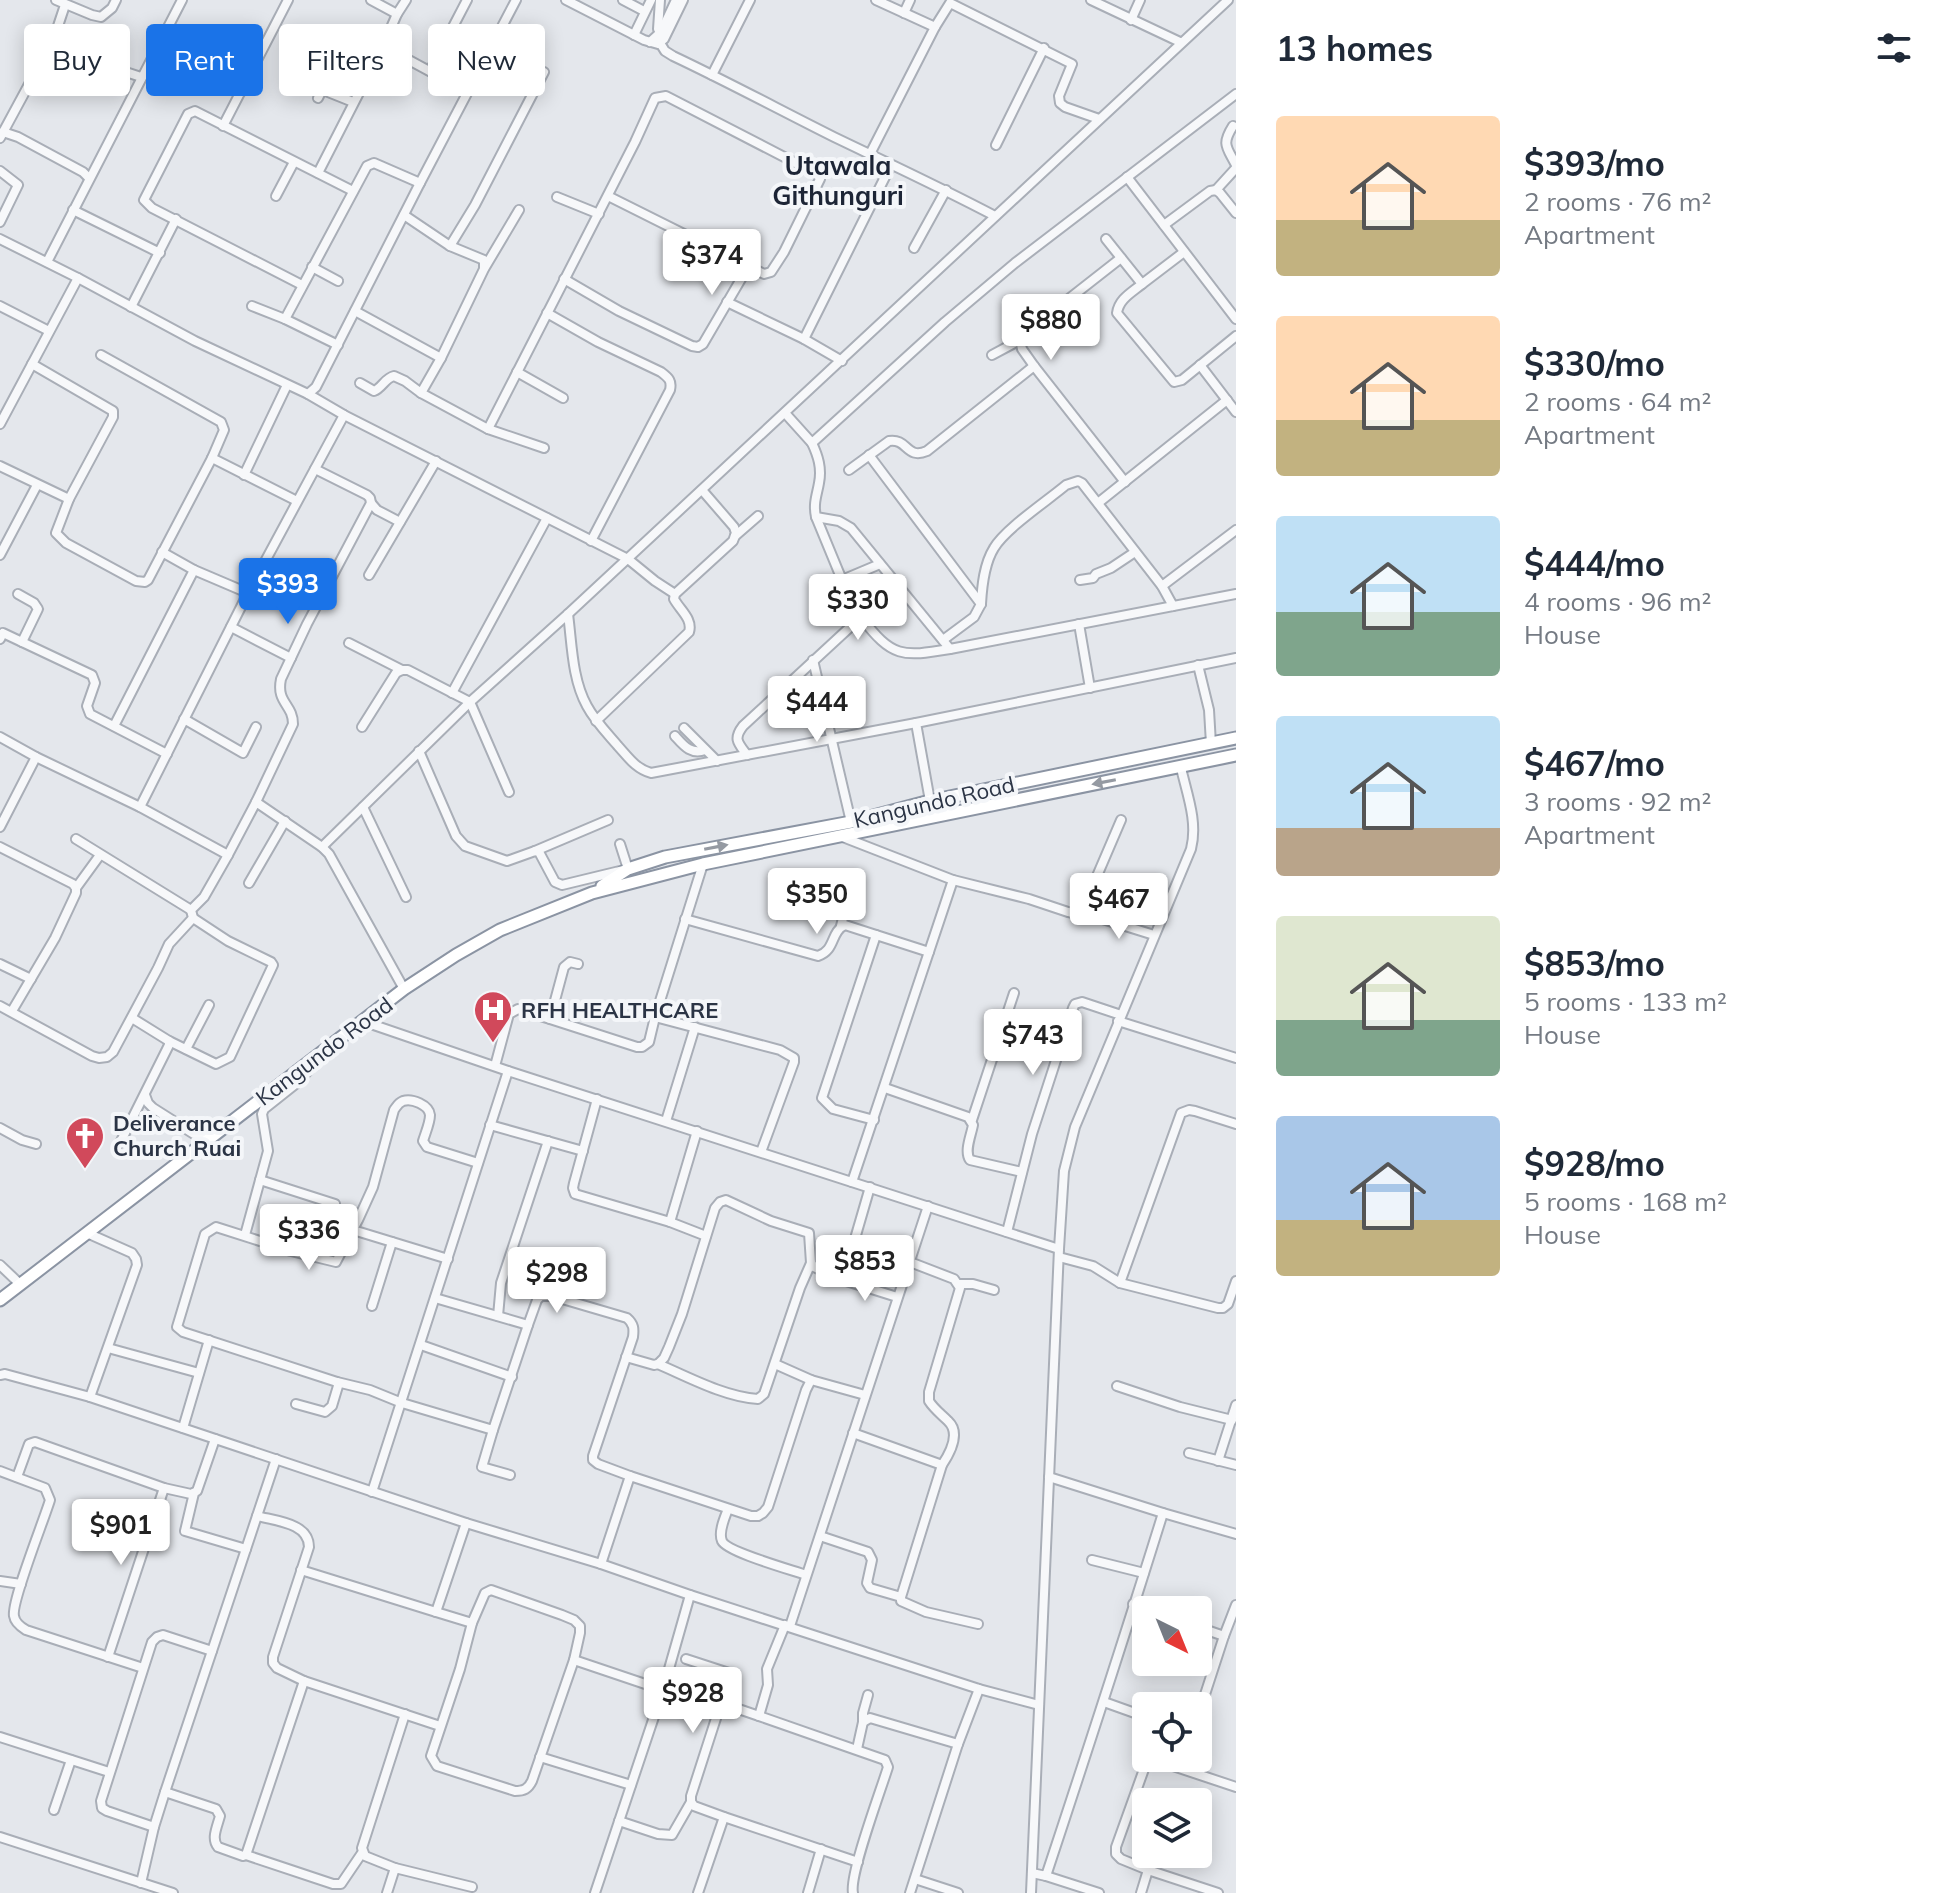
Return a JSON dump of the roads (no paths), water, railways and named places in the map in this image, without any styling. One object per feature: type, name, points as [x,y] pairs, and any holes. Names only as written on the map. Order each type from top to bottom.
[{"type":"highway","name":"Kangundo Road","points":[[592,893],[628,869],[665,857],[851,822],[930,801],[1236,738]]},
{"type":"highway","points":[[1210,744],[1211,761]]},
{"type":"highway","name":"Kangundo Road","points":[[0,1300],[404,989],[500,930],[592,893],[703,864],[1236,755]]},
{"type":"highway","points":[[665,857],[665,866],[670,872]]},
{"type":"street","points":[[59,24],[66,3],[101,17],[116,0]]},
{"type":"street","points":[[169,24],[182,0]]},
{"type":"street","points":[[263,49],[288,0]]},
{"type":"street","points":[[371,0],[397,14]]},
{"type":"street","points":[[393,24],[406,0]]},
{"type":"street","points":[[454,24],[467,0]]},
{"type":"street","points":[[503,24],[516,0]]},
{"type":"street","points":[[566,0],[578,3],[634,35],[659,38]]},
{"type":"street","points":[[623,0],[644,11]]},
{"type":"street","points":[[634,35],[651,0]]},
{"type":"street","points":[[660,0],[658,29],[665,51],[995,216]]},
{"type":"street","points":[[659,38],[676,0]]},
{"type":"street","points":[[659,38],[683,0]]},
{"type":"street","points":[[712,75],[750,0]]},
{"type":"street","points":[[876,0],[935,27]]},
{"type":"street","points":[[904,13],[910,0]]},
{"type":"street","points":[[1091,0],[1180,42]]},
{"type":"street","points":[[1131,20],[1140,0]]},
{"type":"street","points":[[322,847],[470,702],[842,361],[1228,0]]},
{"type":"street","points":[[870,154],[950,3],[1072,64],[1059,96],[1060,103],[1099,119]]},
{"type":"street","points":[[996,145],[1044,48]]},
{"type":"street","points":[[47,262],[146,68]]},
{"type":"street","points":[[130,74],[141,77]]},
{"type":"street","points":[[24,94],[2,135],[18,137],[89,178]]},
{"type":"street","points":[[812,443],[1015,263],[1236,94]]},
{"type":"street","points":[[223,126],[239,96]]},
{"type":"street","points":[[336,96],[353,102]]},
{"type":"street","points":[[318,173],[356,96]]},
{"type":"street","points":[[308,394],[316,387],[466,96]]},
{"type":"street","points":[[450,246],[532,96]]},
{"type":"street","points":[[488,429],[655,98],[666,96],[817,174],[820,182],[784,252],[768,274],[748,267],[608,196]]},
{"type":"street","points":[[302,285],[152,208],[144,200],[188,114],[195,111],[353,191]]},
{"type":"street","points":[[1164,225],[1210,191],[1216,190],[1236,167],[1225,138],[1233,126]]},
{"type":"street","points":[[276,196],[294,162]]},
{"type":"street","points":[[285,319],[367,166],[374,163],[420,183]]},
{"type":"street","points":[[804,339],[891,165]]},
{"type":"street","points":[[0,171],[16,182],[18,188],[0,222]]},
{"type":"street","points":[[1127,177],[1236,319]]},
{"type":"street","points":[[914,248],[946,190]]},
{"type":"street","points":[[1216,190],[1236,213]]},
{"type":"street","points":[[557,197],[599,214]]},
{"type":"street","points":[[73,210],[160,253]]},
{"type":"street","points":[[421,393],[484,269],[519,210]]},
{"type":"street","points":[[404,215],[450,246],[484,260],[484,269]]},
{"type":"street","points":[[131,307],[176,219]]},
{"type":"street","points":[[0,239],[628,559],[675,594]]},
{"type":"street","points":[[1106,239],[1142,284]]},
{"type":"street","points":[[1184,252],[1125,297],[1117,313],[1174,382],[1182,380],[1236,336]]},
{"type":"street","points":[[992,355],[1020,340],[1121,258]]},
{"type":"street","points":[[312,267],[338,281]]},
{"type":"street","points":[[564,279],[619,311],[698,347],[703,344],[748,267]]},
{"type":"street","points":[[0,424],[78,278]]},
{"type":"street","points":[[727,302],[842,361]]},
{"type":"street","points":[[0,306],[49,331]]},
{"type":"street","points":[[252,306],[338,345]]},
{"type":"street","points":[[355,311],[441,358]]},
{"type":"street","points":[[547,313],[661,372],[671,383],[591,541]]},
{"type":"street","points":[[1020,340],[1022,349],[1034,366],[1125,482]]},
{"type":"street","points":[[32,364],[113,411],[113,417],[69,499],[56,530],[59,537],[141,582],[148,580],[224,430],[221,422],[101,355]]},
{"type":"street","points":[[1200,365],[1236,412]]},
{"type":"street","points":[[849,470],[894,439],[915,453],[927,451],[1034,366]]},
{"type":"street","points":[[517,372],[563,398]]},
{"type":"street","points":[[360,383],[374,391],[394,376],[488,429],[544,448]]},
{"type":"street","points":[[244,475],[287,385]]},
{"type":"street","points":[[1098,503],[1227,400]]},
{"type":"street","points":[[785,413],[812,443],[818,457],[821,471],[814,502],[816,517],[842,580],[861,617],[884,643],[899,653],[950,649],[1236,594]]},
{"type":"street","points":[[140,807],[248,593],[344,415]]},
{"type":"street","points":[[869,455],[981,604]]},
{"type":"street","points":[[212,458],[297,501]]},
{"type":"street","points":[[369,575],[436,461]]},
{"type":"street","points":[[0,466],[69,499]]},
{"type":"street","points":[[315,469],[367,495],[377,510],[400,522]]},
{"type":"street","points":[[943,640],[974,617],[981,604],[986,567],[993,549],[1004,535],[1066,485],[1074,482],[1082,483],[1098,503],[1162,586],[1173,606]]},
{"type":"street","points":[[0,555],[37,485]]},
{"type":"street","points":[[702,490],[734,527],[735,536]]},
{"type":"street","points":[[0,1006],[92,1056],[107,1057],[113,1052],[169,944],[204,897],[228,855],[293,724],[291,713],[280,697],[281,679],[371,503]]},
{"type":"street","points":[[596,721],[689,632],[689,620],[674,599],[675,594],[758,516]]},
{"type":"street","points":[[816,517],[847,525],[950,649]]},
{"type":"street","points":[[452,693],[547,518]]},
{"type":"street","points":[[1162,586],[1236,530]]},
{"type":"street","points":[[162,552],[194,570],[248,593]]},
{"type":"street","points":[[1080,580],[1093,578],[1135,552]]},
{"type":"street","points":[[842,580],[880,564]]},
{"type":"street","points":[[114,726],[194,570]]},
{"type":"street","points":[[18,594],[38,609],[22,642]]},
{"type":"street","points":[[568,614],[576,675],[586,704],[596,721],[635,765],[651,773],[1236,658]]},
{"type":"street","points":[[747,755],[738,742],[738,733],[743,726],[861,617]]},
{"type":"street","points":[[1079,624],[1090,688]]},
{"type":"street","points":[[231,627],[291,658]]},
{"type":"street","points":[[1,634],[92,675],[95,683],[87,706],[90,714],[167,754]]},
{"type":"street","points":[[349,643],[402,670]]},
{"type":"street","points":[[813,660],[851,822]]},
{"type":"street","points":[[1198,665],[1209,710],[1210,744]]},
{"type":"street","points":[[362,727],[396,673],[408,670],[470,702],[509,792]]},
{"type":"street","points":[[184,719],[243,753],[256,727]]},
{"type":"street","points":[[916,723],[930,801]]},
{"type":"street","points":[[684,728],[717,761]]},
{"type":"street","points":[[675,736],[691,751],[705,750]]},
{"type":"street","points":[[0,737],[228,855]]},
{"type":"street","points":[[419,751],[460,842],[465,846],[507,861],[608,820]]},
{"type":"street","points":[[0,827],[4,808],[36,757]]},
{"type":"street","points":[[1031,1893],[1064,1171],[1075,1127],[1193,843],[1193,819],[1181,768]]},
{"type":"street","points":[[256,802],[329,854],[404,989]]},
{"type":"street","points":[[363,807],[406,897]]},
{"type":"street","points":[[1093,916],[1097,876],[1121,820]]},
{"type":"street","points":[[249,883],[285,821]]},
{"type":"street","points":[[837,835],[953,880],[1154,935]]},
{"type":"street","points":[[76,839],[228,941],[273,965],[230,1057],[216,1064],[169,1041],[132,1018]]},
{"type":"street","points":[[535,851],[542,855],[555,882],[562,885],[628,869],[620,844]]},
{"type":"street","points":[[0,847],[76,888]]},
{"type":"street","points":[[12,1011],[55,938],[76,888],[100,855]]},
{"type":"street","points":[[495,1066],[509,1014],[518,1009],[642,1047],[649,1042],[703,864]]},
{"type":"street","points":[[685,919],[818,956],[829,950],[841,926],[854,874]]},
{"type":"street","points":[[852,1182],[953,880]]},
{"type":"street","points":[[841,926],[929,952]]},
{"type":"street","points":[[874,1120],[833,1109],[822,1098],[876,935]]},
{"type":"street","points":[[550,1019],[564,967],[570,962],[578,964]]},
{"type":"street","points":[[0,964],[31,979]]},
{"type":"street","points":[[1014,993],[972,1120],[968,1157],[1022,1172]]},
{"type":"street","points":[[1007,1232],[1032,1134],[1075,1004],[1082,1002],[1119,1018],[1235,1055]]},
{"type":"street","points":[[186,1049],[209,1005]]},
{"type":"street","points":[[655,1017],[780,1050],[794,1058],[761,1152]]},
{"type":"street","points":[[362,1021],[1007,1232],[1093,1266],[1120,1283],[1223,1308],[1228,1304],[1236,1281]]},
{"type":"street","points":[[666,1121],[695,1027]]},
{"type":"street","points":[[120,1143],[169,1041]]},
{"type":"street","points":[[245,1235],[268,1147],[262,1114],[264,1109],[298,1082],[329,1046]]},
{"type":"street","points":[[372,1492],[508,1071]]},
{"type":"street","points":[[885,1088],[972,1120]]},
{"type":"street","points":[[145,1095],[153,1108],[194,1134],[209,1138]]},
{"type":"street","points":[[597,1099],[574,1183],[575,1194],[706,1236]]},
{"type":"street","points":[[478,1163],[427,1147],[423,1141],[429,1111],[413,1101],[398,1103],[373,1187],[336,1262],[216,1227],[205,1234],[201,1243],[177,1323],[179,1330],[493,1430]]},
{"type":"street","points":[[1120,1283],[1181,1113],[1195,1111],[1236,1124]]},
{"type":"street","points":[[490,1125],[583,1151]]},
{"type":"street","points":[[0,1128],[36,1144]]},
{"type":"street","points":[[670,1222],[697,1131]]},
{"type":"street","points":[[194,1134],[194,1150]]},
{"type":"street","points":[[498,1316],[501,1283],[548,1141]]},
{"type":"street","points":[[260,1180],[335,1204]]},
{"type":"street","points":[[843,1280],[870,1187]]},
{"type":"street","points":[[626,1357],[658,1364],[703,1383],[749,1399],[758,1399],[764,1394],[811,1263],[809,1233],[771,1221],[726,1200],[720,1202],[715,1208],[682,1314],[664,1358],[658,1364]]},
{"type":"street","points":[[759,1716],[768,1685],[767,1669],[787,1626],[820,1536],[928,1206]]},
{"type":"street","points":[[353,1230],[448,1259]]},
{"type":"street","points":[[87,1233],[132,1253],[137,1265],[90,1397]]},
{"type":"street","points":[[372,1306],[392,1242]]},
{"type":"street","points":[[910,1262],[954,1279],[959,1284],[994,1290]]},
{"type":"street","points":[[811,1263],[818,1271],[897,1297]]},
{"type":"street","points":[[0,1265],[20,1284]]},
{"type":"street","points":[[959,1284],[959,1296],[929,1392],[929,1401],[949,1422],[954,1439],[942,1465],[901,1601],[926,1612],[978,1624]]},
{"type":"street","points":[[510,1475],[482,1467],[528,1325],[541,1296],[627,1318],[634,1328],[593,1460],[630,1476],[728,1509],[758,1516],[768,1507],[811,1380]]},
{"type":"street","points":[[435,1298],[528,1325]]},
{"type":"street","points":[[183,1428],[209,1340]]},
{"type":"street","points":[[421,1345],[512,1377]]},
{"type":"street","points":[[108,1348],[199,1373]]},
{"type":"street","points":[[775,1364],[811,1380],[865,1395]]},
{"type":"street","points":[[0,1375],[90,1397],[466,1523],[601,1564],[979,1689],[1039,1705]]},
{"type":"street","points":[[296,1404],[325,1412],[332,1406],[337,1382]]},
{"type":"street","points":[[1117,1386],[1232,1420]]},
{"type":"street","points":[[1218,1461],[1236,1405]]},
{"type":"street","points":[[853,1433],[942,1465]]},
{"type":"street","points":[[215,1439],[194,1493],[185,1531],[246,1549]]},
{"type":"street","points":[[17,1477],[29,1444],[35,1442],[164,1488],[194,1493]]},
{"type":"street","points":[[1189,1453],[1236,1465]]},
{"type":"street","points":[[141,1883],[165,1792],[276,1459]]},
{"type":"street","points":[[0,1471],[45,1488],[50,1500],[13,1614],[19,1626],[143,1668]]},
{"type":"street","points":[[601,1564],[630,1476]]},
{"type":"street","points":[[1049,1477],[1236,1534]]},
{"type":"street","points":[[108,1657],[164,1488]]},
{"type":"street","points":[[728,1509],[721,1533],[722,1541],[727,1546],[806,1575]]},
{"type":"street","points":[[1136,1596],[1163,1513]]},
{"type":"street","points":[[257,1516],[301,1529],[309,1540],[273,1657],[277,1668],[304,1681],[440,1726]]},
{"type":"street","points":[[436,1612],[466,1523]]},
{"type":"street","points":[[820,1536],[868,1552],[872,1560],[867,1586],[901,1597]]},
{"type":"street","points":[[1092,1560],[1144,1573]]},
{"type":"street","points":[[301,1570],[472,1623]]},
{"type":"street","points":[[0,1581],[21,1584]]},
{"type":"street","points":[[491,1590],[562,1615],[580,1626],[574,1660],[529,1787],[523,1791],[437,1766],[431,1756],[472,1623],[485,1593],[491,1590]]},
{"type":"street","points":[[595,1893],[663,1690],[690,1595]]},
{"type":"street","points":[[1206,1692],[1236,1605]]},
{"type":"street","points":[[1046,1876],[1132,1607]]},
{"type":"street","points":[[1212,1632],[1224,1636]]},
{"type":"street","points":[[154,1827],[107,1811],[102,1808],[101,1801],[143,1668],[152,1642],[163,1635],[212,1651]]},
{"type":"street","points":[[619,1821],[658,1834],[672,1835],[691,1802],[697,1773],[729,1673],[686,1659]]},
{"type":"street","points":[[574,1660],[663,1690]]},
{"type":"street","points":[[246,1855],[304,1681]]},
{"type":"street","points":[[910,1893],[979,1689]]},
{"type":"street","points":[[857,1749],[868,1695]]},
{"type":"street","points":[[1104,1702],[1132,1712]]},
{"type":"street","points":[[721,1703],[885,1760],[888,1767],[858,1862],[851,1888],[853,1893]]},
{"type":"street","points":[[165,1792],[216,1809],[220,1816],[214,1840],[218,1847],[341,1884],[362,1853],[405,1714]]},
{"type":"street","points":[[863,1722],[870,1718],[958,1744]]},
{"type":"street","points":[[0,1737],[109,1772]]},
{"type":"street","points":[[540,1757],[631,1785]]},
{"type":"street","points":[[54,1810],[71,1760]]},
{"type":"street","points":[[1143,1772],[1116,1854],[1148,1870],[1218,1893]]},
{"type":"street","points":[[1190,1772],[1236,1787]]},
{"type":"street","points":[[691,1802],[694,1806],[724,1817],[858,1862]]},
{"type":"street","points":[[698,1893],[724,1817]]},
{"type":"street","points":[[0,1837],[173,1893]]},
{"type":"street","points":[[808,1893],[821,1849]]},
{"type":"street","points":[[362,1853],[395,1868],[472,1887]]},
{"type":"street","points":[[387,1893],[395,1868]]},
{"type":"street","points":[[1141,1893],[1148,1870]]},
{"type":"street","points":[[1032,1873],[1099,1893]]},
{"type":"street","points":[[915,1879],[958,1893]]},
{"type":"place","name":"RFH HEALTHCARE","points":[[493,1044]]},
{"type":"place","name":"Deliverance Church Ruai","points":[[85,1170]]},
{"type":"district","name":"Utawala Githunguri","points":[[838,180]]}]
